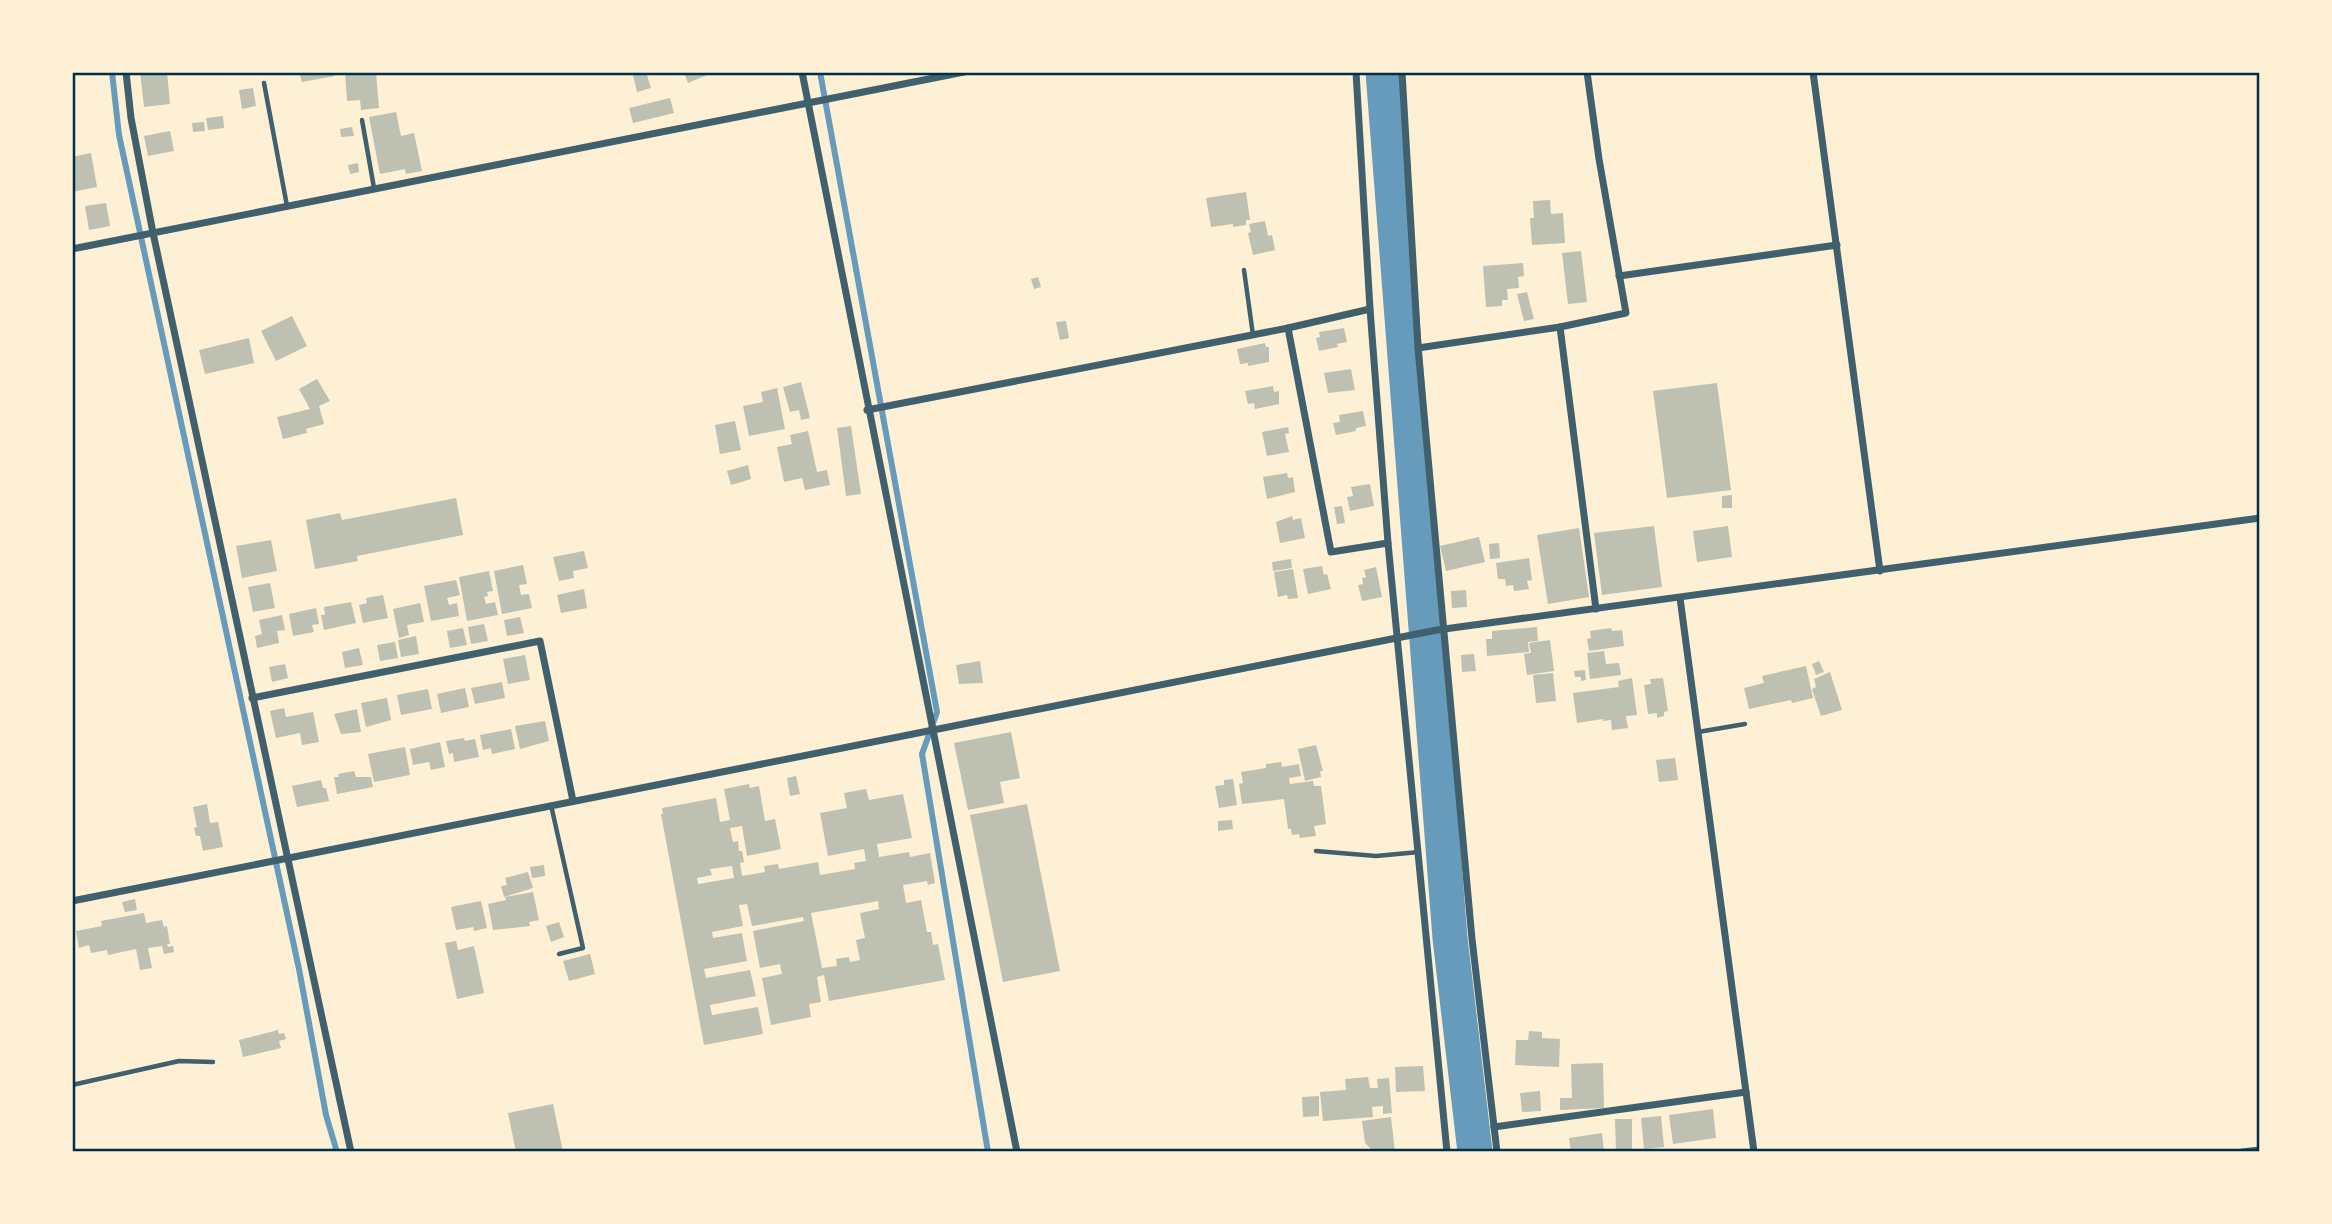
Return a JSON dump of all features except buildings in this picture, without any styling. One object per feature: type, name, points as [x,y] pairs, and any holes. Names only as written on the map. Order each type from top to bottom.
[{"type":"street","points":[[126,72],[131,118],[153,233],[351,1152]]},
{"type":"street","points":[[802,72],[867,410],[934,730],[1017,1152]]},
{"type":"street","points":[[72,249],[964,72]]},
{"type":"street","points":[[1356,72],[1388,543],[1447,1152]]},
{"type":"street","points":[[1402,72],[1418,348],[1441,629],[1472,939],[1497,1152]]},
{"type":"street","points":[[1418,348],[1560,327],[1626,313],[1587,72]]},
{"type":"street","points":[[1814,72],[1880,571]]},
{"type":"street","points":[[1619,276],[1837,246]]},
{"type":"street","points":[[867,410],[1288,328],[1370,309]]},
{"type":"street","points":[[1560,327],[1596,609]]},
{"type":"street","points":[[1288,328],[1331,552],[1388,543]]},
{"type":"street","points":[[72,901],[1441,629],[2260,518]]},
{"type":"street","points":[[1680,598],[1754,1152]]},
{"type":"street","points":[[252,698],[540,641],[573,801]]},
{"type":"street","points":[[1494,1127],[1746,1092]]},
{"type":"street","points":[[2242,1152],[2260,1150]]},
{"type":"lane","points":[[264,83],[287,207]]},
{"type":"lane","points":[[362,120],[374,189]]},
{"type":"lane","points":[[1244,270],[1253,335]]},
{"type":"lane","points":[[1698,732],[1745,724]]},
{"type":"lane","points":[[551,805],[583,948],[559,954]]},
{"type":"lane","points":[[1316,851],[1376,856],[1419,852]]},
{"type":"lane","points":[[72,1085],[179,1061],[214,1062]]},
{"type":"waterway","points":[[112,72],[119,135],[299,969],[326,1115],[337,1152]]},
{"type":"waterway","points":[[820,72],[937,712],[922,754],[988,1152]]},
{"type":"waterway","points":[[1383,72],[1450,938],[1475,1152]]}]
